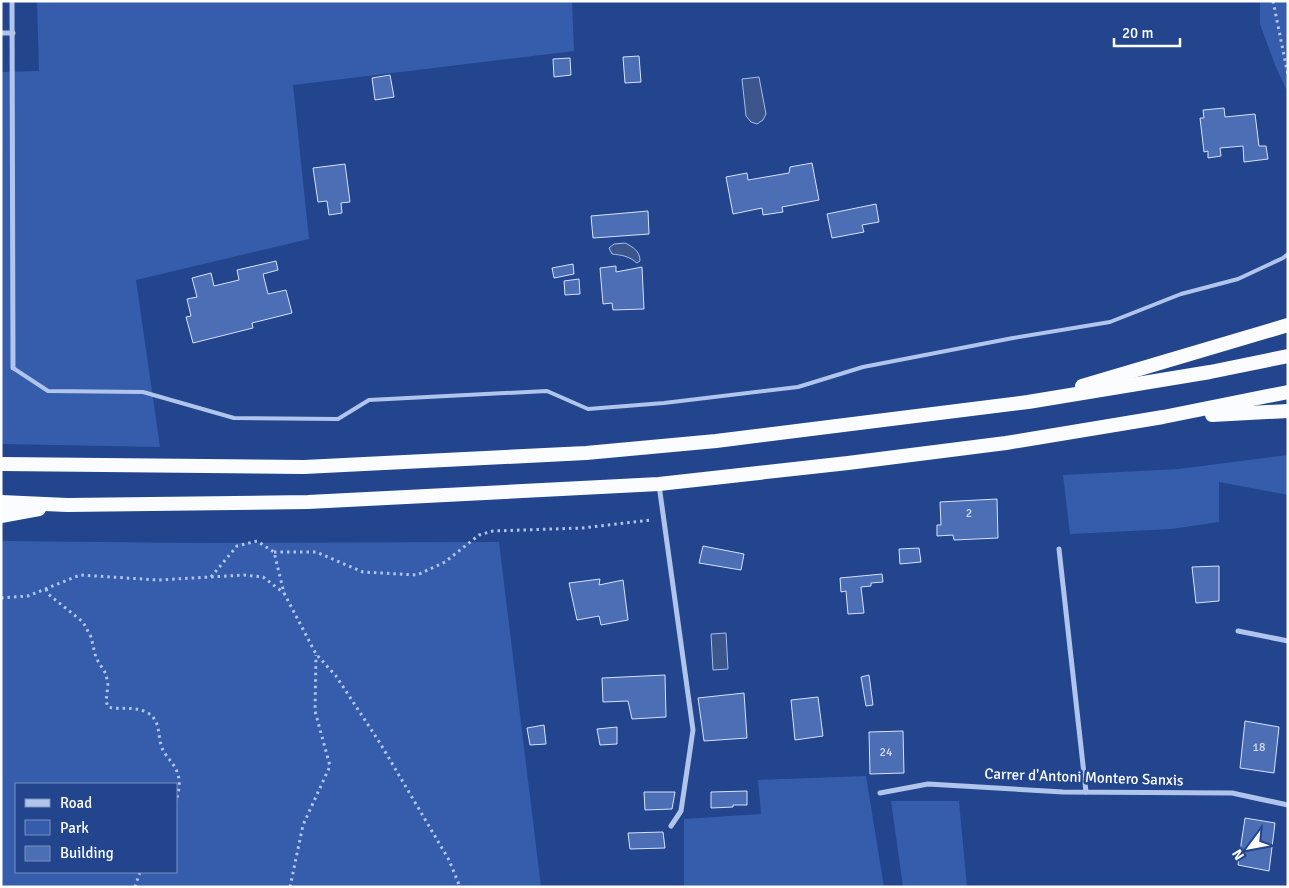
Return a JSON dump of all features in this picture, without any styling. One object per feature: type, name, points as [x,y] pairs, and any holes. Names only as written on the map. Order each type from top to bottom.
[{"type":"highway","points":[[1028,402],[1288,325]]},
{"type":"highway","points":[[1,464],[304,467],[586,453],[716,441],[1028,402],[1192,375],[1288,356]]},
{"type":"highway","points":[[1,502],[67,505],[308,502],[659,484],[1006,443],[1164,417],[1288,392]]},
{"type":"highway","points":[[1164,417],[1288,411]]},
{"type":"highway","points":[[1,516],[67,505]]},
{"type":"street","points":[[12,1],[13,368]]},
{"type":"street","points":[[1,33],[12,32]]},
{"type":"street","points":[[659,484],[693,730],[681,811],[671,826]]},
{"type":"street","points":[[1059,549],[1086,792]]},
{"type":"street","points":[[1238,631],[1288,641]]},
{"type":"street","name":"Carrer d'Antoni Montero Sanxis","points":[[880,793],[928,784],[1086,792],[1232,794],[1288,805]]},
{"type":"lane","points":[[13,368],[48,391],[143,392],[234,418],[338,419],[369,400],[547,391],[588,409],[664,403],[798,387],[863,367],[1013,338],[1110,322],[1181,294],[1238,279],[1284,258],[1288,254]]},
{"type":"path","points":[[1273,1],[1288,74]]},
{"type":"path","points":[[211,577],[237,546],[257,541],[274,552],[316,552],[363,572],[417,575],[445,562],[479,535],[493,531],[582,528],[664,519]]},
{"type":"path","points":[[274,552],[284,593],[316,654],[336,676],[380,743],[450,860],[460,887]]},
{"type":"path","points":[[1,598],[28,596],[80,575],[158,580],[244,575],[263,577],[284,593]]},
{"type":"path","points":[[46,589],[48,594],[83,622],[91,637],[96,658],[106,674],[108,685],[106,701],[108,707],[136,709],[147,712],[156,720],[160,730],[160,744],[178,775],[180,788],[178,795]]},
{"type":"path","points":[[290,887],[303,825],[330,766],[315,711],[316,654]]},
{"type":"path","points":[[135,887],[140,873]]},
{"type":"green space","points":[[37,1],[572,1],[574,51],[293,85],[309,239],[136,280],[160,447],[1,444],[1,72],[39,71]]},
{"type":"green space","points":[[1260,1],[1288,1],[1288,93],[1275,65],[1260,24]]},
{"type":"green space","points":[[1288,455],[1288,495],[1219,482],[1219,522],[1171,529],[1070,534],[1063,475],[1179,469]]},
{"type":"green space","points":[[1,541],[198,543],[499,542],[541,887],[1,887]]},
{"type":"green space","points":[[866,776],[884,887],[684,887],[684,819],[761,814],[758,780]]},
{"type":"green space","points":[[891,801],[959,801],[967,887],[903,887]]},
{"type":"shaded area","points":[[759,77],[766,114],[763,120],[757,124],[751,122],[746,116],[742,79]]},
{"type":"shaded area","points":[[625,243],[637,252],[640,261],[637,263],[628,257],[612,254],[609,248],[614,244]]},
{"type":"shaded area","points":[[726,633],[728,669],[713,670],[711,634]]},
{"type":"building","points":[[639,56],[641,82],[625,83],[623,57]]},
{"type":"building","points":[[570,58],[571,75],[554,77],[553,59]]},
{"type":"building","points":[[390,75],[394,97],[375,100],[372,78]]},
{"type":"building","points":[[1224,108],[1225,117],[1255,114],[1259,146],[1266,146],[1268,159],[1244,162],[1243,146],[1220,148],[1221,156],[1208,158],[1208,151],[1204,152],[1200,118],[1204,118],[1203,110]]},
{"type":"building","points":[[812,163],[819,200],[782,207],[783,212],[763,215],[762,208],[733,214],[726,177],[747,173],[748,180],[789,173],[790,167]]},
{"type":"building","points":[[345,164],[350,202],[341,203],[342,213],[329,215],[327,201],[318,202],[313,168]]},
{"type":"building","points":[[876,204],[879,222],[862,225],[864,232],[832,238],[827,214]]},
{"type":"building","points":[[648,211],[649,234],[593,238],[591,216]]},
{"type":"building","points":[[276,261],[278,270],[263,274],[268,294],[286,290],[292,313],[252,323],[253,328],[193,343],[186,317],[191,316],[187,299],[197,297],[192,278],[211,273],[214,286],[239,280],[237,270]]},
{"type":"building","points":[[573,264],[574,274],[554,278],[552,268]]},
{"type":"building","points":[[616,266],[616,272],[642,267],[644,309],[613,310],[612,303],[603,304],[600,268]]},
{"type":"building","points":[[579,279],[580,294],[565,295],[564,281]]},
{"type":"building","points":[[997,499],[998,538],[954,540],[953,535],[937,536],[937,525],[941,525],[940,502]]},
{"type":"building","points":[[703,546],[744,554],[741,570],[699,563]]},
{"type":"building","points":[[919,548],[921,562],[900,564],[899,549]]},
{"type":"building","points":[[1219,566],[1219,601],[1196,603],[1192,567]]},
{"type":"building","points":[[882,574],[883,582],[871,583],[871,586],[861,587],[864,613],[848,614],[846,591],[841,592],[840,578]]},
{"type":"building","points":[[600,579],[599,585],[623,580],[628,620],[601,625],[599,616],[577,620],[569,583]]},
{"type":"building","points":[[665,675],[666,717],[632,719],[628,701],[603,702],[602,678]]},
{"type":"building","points":[[869,675],[873,705],[866,706],[861,677]]},
{"type":"building","points":[[744,693],[747,738],[704,741],[698,698]]},
{"type":"building","points":[[818,697],[823,736],[795,740],[791,700]]},
{"type":"building","points":[[1245,721],[1279,727],[1274,773],[1240,768]]},
{"type":"building","points":[[544,725],[546,744],[530,745],[527,728]]},
{"type":"building","points":[[617,727],[617,744],[600,745],[597,729]]},
{"type":"building","points":[[903,731],[904,773],[870,774],[869,732]]},
{"type":"building","points":[[747,791],[747,805],[711,808],[711,792]]},
{"type":"building","points":[[644,792],[675,792],[672,809],[645,810]]},
{"type":"building","points":[[1245,818],[1275,823],[1269,871],[1238,865]]},
{"type":"building","points":[[663,832],[665,848],[630,849],[628,833]]}]
